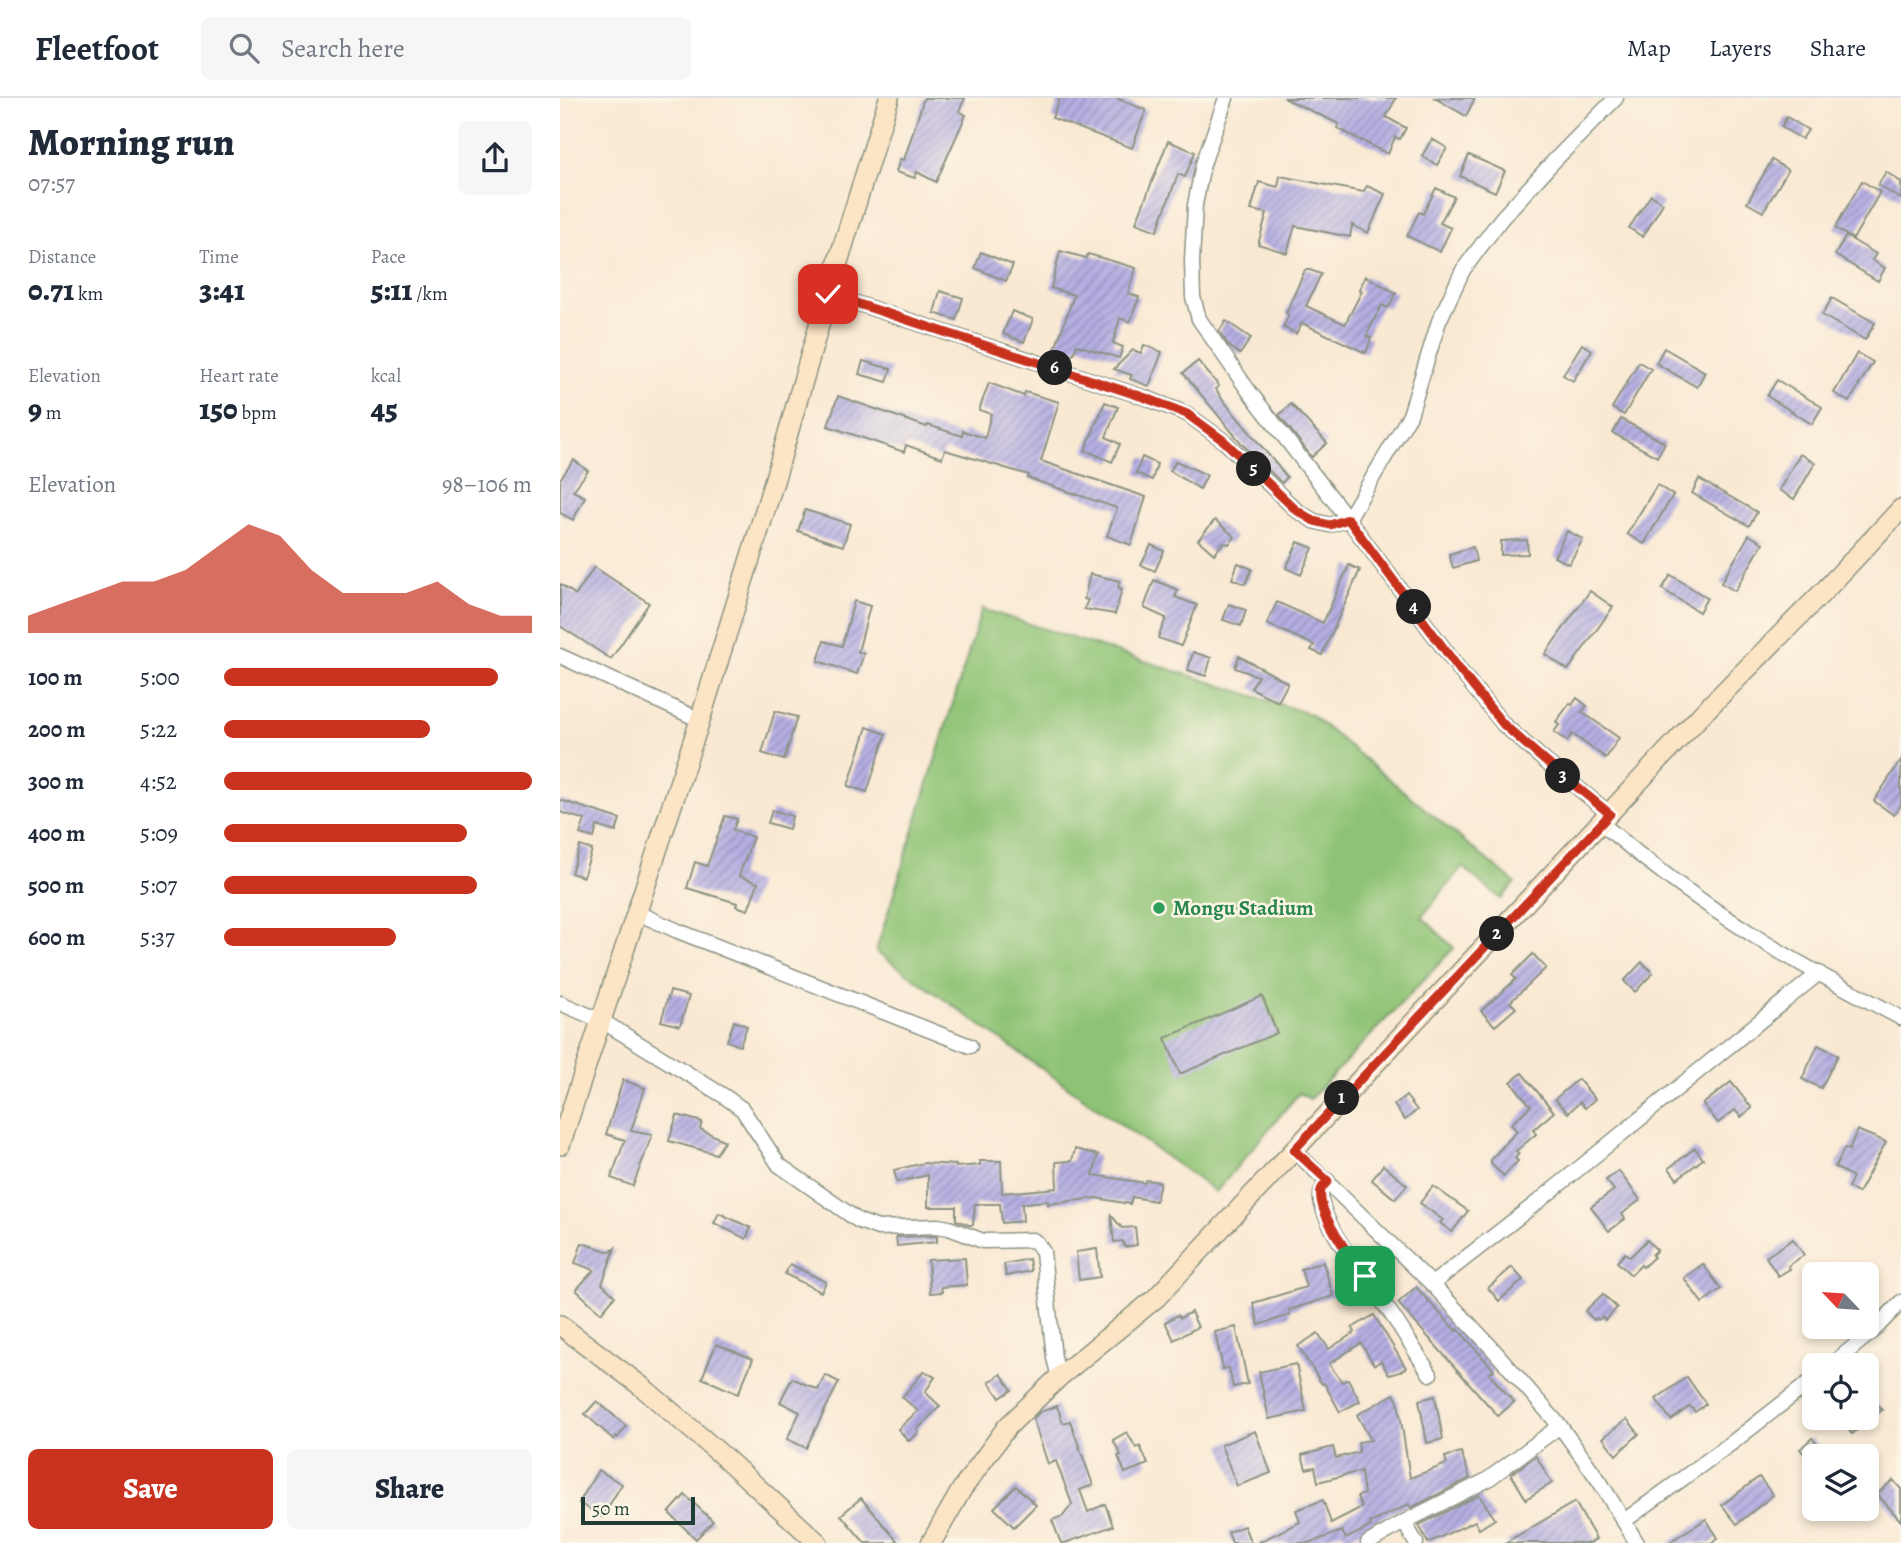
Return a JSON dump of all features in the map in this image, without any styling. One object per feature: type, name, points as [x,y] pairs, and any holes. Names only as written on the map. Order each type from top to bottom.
[{"type":"street","points":[[560,1145],[700,720],[890,98]]},
{"type":"street","points":[[1226,98],[1203,164],[1195,205],[1193,297],[1199,319],[1248,390],[1503,724],[1606,818],[1640,856],[1756,938],[1901,1018]]},
{"type":"street","points":[[828,294],[1187,414],[1224,441],[1296,510],[1314,521],[1330,525],[1348,519],[1410,415],[1439,321],[1463,270],[1502,219],[1616,98]]},
{"type":"street","points":[[932,1543],[962,1489],[1007,1427],[1059,1377],[1156,1298],[1702,714],[1901,509]]},
{"type":"street","points":[[560,656],[700,720]]},
{"type":"street","points":[[635,912],[970,1046]]},
{"type":"street","points":[[1432,1284],[1539,1201],[1819,973]]},
{"type":"street","points":[[560,1003],[602,1021],[742,1109],[779,1165],[859,1221],[878,1228],[938,1226],[983,1241],[1033,1240],[1043,1252],[1054,1357],[1059,1377]]},
{"type":"street","points":[[1294,1150],[1432,1284],[1560,1426],[1600,1482],[1637,1543]]},
{"type":"street","points":[[1328,1181],[1321,1188],[1321,1200],[1329,1223],[1430,1374]]},
{"type":"street","points":[[1846,1353],[1873,1331],[1901,1302]]},
{"type":"street","points":[[560,1325],[641,1386],[818,1543]]},
{"type":"street","points":[[1624,1521],[1802,1388]]},
{"type":"street","points":[[1368,1543],[1487,1480],[1560,1426]]},
{"type":"street","points":[[1404,1522],[1416,1543]]},
{"type":"green space","name":"Mongu Stadium","points":[[982,609],[1310,714],[1515,883],[1501,899],[1462,867],[1422,917],[1454,948],[1310,1099],[1299,1093],[1216,1192],[876,951]]},
{"type":"building","points":[[924,98],[965,98],[959,111],[966,115],[936,182],[917,172],[915,178],[896,172],[900,159],[904,160]]},
{"type":"building","points":[[1060,98],[1116,98],[1146,110],[1132,148],[1052,118]]},
{"type":"building","points":[[1284,98],[1396,98],[1386,117],[1406,128],[1400,139],[1395,137],[1388,154],[1337,128],[1339,124]]},
{"type":"building","points":[[1435,98],[1475,98],[1466,116]]},
{"type":"building","points":[[1787,117],[1808,130],[1802,139],[1781,127]]},
{"type":"building","points":[[1432,139],[1447,148],[1437,165],[1422,156]]},
{"type":"building","points":[[1168,141],[1195,152],[1185,177],[1178,174],[1157,231],[1136,223]]},
{"type":"building","points":[[1469,155],[1505,171],[1495,192],[1460,176]]},
{"type":"building","points":[[1772,160],[1788,170],[1763,212],[1747,203]]},
{"type":"building","points":[[1886,172],[1901,182],[1901,199],[1878,185]]},
{"type":"building","points":[[1280,176],[1363,192],[1367,186],[1385,194],[1368,233],[1352,225],[1350,237],[1295,226],[1287,253],[1258,244],[1267,213],[1251,210],[1259,182],[1278,187]]},
{"type":"building","points":[[1862,181],[1880,192],[1853,239],[1835,228]]},
{"type":"building","points":[[1436,188],[1454,197],[1440,223],[1451,228],[1440,252],[1407,236],[1419,212],[1423,214]]},
{"type":"building","points":[[1651,195],[1663,203],[1643,237],[1629,228]]},
{"type":"building","points":[[1846,236],[1876,254],[1872,260],[1885,268],[1878,281],[1835,255]]},
{"type":"building","points":[[1060,251],[1086,258],[1088,254],[1136,268],[1128,293],[1139,297],[1130,322],[1120,318],[1113,343],[1123,347],[1119,358],[1077,345],[1073,355],[1055,349],[1074,295],[1051,288]]},
{"type":"building","points":[[981,252],[1013,265],[1006,281],[975,268]]},
{"type":"building","points":[[1305,270],[1321,274],[1306,306],[1345,324],[1362,291],[1359,290],[1365,276],[1396,293],[1388,308],[1382,305],[1366,336],[1371,338],[1366,353],[1302,323],[1296,334],[1283,327],[1289,315],[1286,313]]},
{"type":"building","points":[[940,291],[963,298],[956,320],[934,313]]},
{"type":"building","points":[[1832,298],[1875,323],[1865,340],[1822,315]]},
{"type":"building","points":[[1012,311],[1033,319],[1024,342],[1003,334]]},
{"type":"building","points":[[1226,321],[1251,338],[1240,354],[1229,346],[1219,331]]},
{"type":"building","points":[[1582,344],[1592,350],[1573,381],[1563,375]]},
{"type":"building","points":[[1144,345],[1162,352],[1149,386],[1130,379],[1132,375],[1114,369],[1133,350],[1141,353]]},
{"type":"building","points":[[1664,348],[1705,372],[1697,387],[1656,363]]},
{"type":"building","points":[[1857,353],[1873,362],[1849,402],[1834,393]]},
{"type":"building","points":[[863,361],[891,369],[887,382],[859,374]]},
{"type":"building","points":[[1198,361],[1219,386],[1216,389],[1222,399],[1287,477],[1282,483],[1242,444],[1183,373]]},
{"type":"building","points":[[1639,362],[1651,369],[1624,415],[1612,408]]},
{"type":"building","points":[[1777,380],[1822,407],[1812,424],[1767,396]]},
{"type":"building","points":[[989,383],[1024,396],[1025,392],[1059,402],[1041,461],[1146,497],[1131,545],[1107,536],[1117,508],[1028,478],[1029,475],[945,450],[942,458],[906,445],[904,452],[828,426],[838,396],[927,427],[928,425],[962,436],[963,431],[985,438],[991,414],[979,410]]},
{"type":"building","points":[[1105,402],[1118,407],[1106,437],[1120,444],[1112,462],[1085,450]]},
{"type":"building","points":[[1291,404],[1327,443],[1312,457],[1279,415]]},
{"type":"building","points":[[1621,419],[1665,443],[1657,457],[1613,433]]},
{"type":"building","points":[[1800,454],[1815,463],[1794,499],[1779,490]]},
{"type":"building","points":[[1142,457],[1157,464],[1152,480],[1136,473]]},
{"type":"building","points":[[574,460],[588,471],[573,491],[585,497],[573,520],[560,513],[560,479]]},
{"type":"building","points":[[1176,461],[1207,475],[1200,489],[1170,471]]},
{"type":"building","points":[[1699,479],[1757,512],[1749,526],[1692,493]]},
{"type":"building","points":[[1657,485],[1673,495],[1644,544],[1627,534]]},
{"type":"building","points":[[805,510],[850,524],[843,546],[798,531]]},
{"type":"building","points":[[1215,520],[1235,537],[1229,544],[1223,543],[1214,554],[1198,540]]},
{"type":"building","points":[[1567,531],[1583,539],[1569,564],[1554,557]]},
{"type":"building","points":[[1749,535],[1763,543],[1735,591],[1721,583]]},
{"type":"building","points":[[1527,540],[1528,554],[1501,555],[1501,541]]},
{"type":"building","points":[[1298,542],[1313,548],[1301,575],[1286,568]]},
{"type":"building","points":[[1151,545],[1164,551],[1155,571],[1141,565]]},
{"type":"building","points":[[1473,547],[1476,561],[1453,568],[1449,554]]},
{"type":"building","points":[[1238,563],[1252,569],[1245,584],[1232,579]]},
{"type":"building","points":[[1349,565],[1360,570],[1322,655],[1311,650],[1314,645],[1267,624],[1277,602],[1323,623]]},
{"type":"building","points":[[594,567],[649,603],[611,659],[560,626],[560,584],[576,595]]},
{"type":"building","points":[[1090,574],[1120,581],[1118,587],[1122,589],[1115,614],[1084,609],[1088,600],[1084,599]]},
{"type":"building","points":[[1671,575],[1707,598],[1699,612],[1662,589]]},
{"type":"building","points":[[1154,580],[1178,590],[1175,597],[1197,605],[1181,646],[1158,638],[1166,618],[1144,608]]},
{"type":"building","points":[[1590,591],[1613,607],[1568,670],[1545,654]]},
{"type":"building","points":[[854,601],[870,606],[858,652],[864,653],[857,674],[818,661],[824,641],[842,646]]},
{"type":"building","points":[[1229,604],[1246,610],[1241,626],[1223,620]]},
{"type":"building","points":[[1193,652],[1211,658],[1206,676],[1188,670]]},
{"type":"building","points":[[1239,656],[1288,683],[1278,702],[1251,688],[1258,676],[1235,668]]},
{"type":"building","points":[[1577,698],[1587,706],[1582,712],[1619,738],[1606,758],[1572,734],[1567,741],[1554,732],[1559,725],[1556,722]]},
{"type":"building","points":[[775,711],[797,717],[784,760],[762,753]]},
{"type":"building","points":[[867,727],[886,734],[867,792],[848,786]]},
{"type":"building","points":[[1901,760],[1901,805],[1894,815],[1874,801]]},
{"type":"building","points":[[560,800],[620,819],[616,832],[597,826],[594,838],[580,834],[585,820],[560,812]]},
{"type":"building","points":[[772,810],[792,816],[789,829],[768,823]]},
{"type":"building","points":[[725,816],[737,819],[733,830],[753,837],[739,876],[758,883],[748,910],[736,906],[737,903],[687,888],[695,862],[707,866]]},
{"type":"building","points":[[580,846],[592,850],[583,877],[571,873]]},
{"type":"building","points":[[1533,954],[1546,968],[1510,1002],[1516,1008],[1495,1026],[1481,1011],[1516,979],[1512,975]]},
{"type":"building","points":[[1642,962],[1653,973],[1635,992],[1624,981]]},
{"type":"building","points":[[670,991],[689,996],[680,1026],[661,1021]]},
{"type":"building","points":[[1262,996],[1277,1033],[1180,1074],[1165,1038]]},
{"type":"building","points":[[734,1021],[747,1026],[740,1046],[727,1041]]},
{"type":"building","points":[[1818,1045],[1838,1055],[1821,1088],[1802,1079]]},
{"type":"building","points":[[1522,1073],[1554,1112],[1533,1130],[1536,1134],[1516,1151],[1519,1154],[1515,1158],[1518,1161],[1504,1176],[1491,1164],[1491,1159],[1517,1131],[1511,1124],[1531,1106],[1511,1082]]},
{"type":"building","points":[[1578,1079],[1595,1099],[1585,1108],[1580,1102],[1568,1113],[1555,1099]]},
{"type":"building","points":[[623,1080],[645,1088],[631,1131],[652,1135],[633,1186],[611,1178],[625,1140],[606,1134]]},
{"type":"building","points":[[1731,1082],[1752,1108],[1741,1117],[1735,1110],[1718,1123],[1703,1104]]},
{"type":"building","points":[[1406,1096],[1417,1110],[1405,1120],[1394,1105]]},
{"type":"building","points":[[677,1115],[702,1122],[700,1129],[725,1141],[716,1154],[669,1141]]},
{"type":"building","points":[[1857,1130],[1886,1142],[1858,1193],[1848,1187],[1853,1177],[1835,1167],[1845,1148],[1849,1150]]},
{"type":"building","points":[[1695,1148],[1703,1159],[1677,1179],[1669,1168]]},
{"type":"building","points":[[1075,1149],[1098,1155],[1093,1175],[1145,1183],[1146,1180],[1160,1182],[1156,1201],[1132,1197],[1130,1204],[1096,1198],[1048,1204],[1048,1201],[1024,1203],[1023,1221],[1002,1223],[1000,1204],[975,1204],[973,1225],[969,1225],[956,1220],[956,1207],[928,1207],[928,1175],[897,1182],[894,1170],[924,1163],[956,1167],[980,1165],[980,1161],[1001,1161],[1002,1193],[1057,1188],[1056,1162],[1072,1161]]},
{"type":"building","points":[[1383,1165],[1407,1185],[1395,1199],[1372,1180]]},
{"type":"building","points":[[1619,1171],[1640,1200],[1622,1214],[1625,1219],[1609,1231],[1591,1207],[1614,1190],[1606,1180]]},
{"type":"building","points":[[1433,1186],[1468,1211],[1452,1232],[1440,1223],[1443,1220],[1420,1203]]},
{"type":"building","points":[[719,1213],[751,1228],[746,1239],[714,1223]]},
{"type":"building","points":[[1111,1215],[1122,1228],[1135,1227],[1137,1245],[1124,1247],[1123,1241],[1114,1242]]},
{"type":"building","points":[[937,1236],[937,1242],[897,1246],[896,1237]]},
{"type":"building","points":[[1793,1239],[1804,1255],[1778,1276],[1766,1257]]},
{"type":"building","points":[[1647,1240],[1657,1250],[1652,1255],[1654,1257],[1631,1275],[1617,1262],[1625,1253],[1630,1257]]},
{"type":"building","points":[[582,1243],[610,1252],[615,1248],[602,1284],[615,1296],[601,1313],[576,1290],[594,1270],[575,1263]]},
{"type":"building","points":[[1097,1249],[1100,1277],[1079,1280],[1076,1252]]},
{"type":"building","points":[[965,1258],[967,1285],[941,1287],[942,1292],[930,1293],[928,1260]]},
{"type":"building","points":[[1029,1259],[1031,1271],[1006,1276],[1004,1264]]},
{"type":"building","points":[[1323,1262],[1333,1296],[1289,1310],[1290,1315],[1259,1325],[1253,1303],[1306,1287],[1301,1269]]},
{"type":"building","points":[[790,1264],[826,1282],[821,1292],[785,1274]]},
{"type":"building","points":[[1703,1264],[1721,1289],[1702,1303],[1684,1278]]},
{"type":"building","points":[[1512,1267],[1523,1280],[1499,1301],[1488,1288]]},
{"type":"building","points":[[1416,1287],[1494,1370],[1489,1374],[1514,1402],[1498,1416],[1398,1303]]},
{"type":"building","points":[[1603,1294],[1617,1308],[1605,1320],[1602,1317],[1594,1320],[1585,1311]]},
{"type":"building","points":[[1191,1312],[1198,1327],[1174,1340],[1165,1322]]},
{"type":"building","points":[[1374,1315],[1406,1368],[1389,1375],[1381,1361],[1374,1365],[1361,1343],[1329,1364],[1342,1382],[1348,1379],[1360,1401],[1340,1412],[1298,1346],[1318,1333],[1329,1349],[1355,1332],[1352,1328]]},
{"type":"building","points":[[1236,1327],[1248,1384],[1233,1387],[1229,1368],[1223,1369],[1215,1332]]},
{"type":"building","points":[[716,1344],[753,1359],[738,1394],[702,1378]]},
{"type":"building","points":[[1296,1364],[1306,1411],[1269,1419],[1259,1372]]},
{"type":"building","points":[[924,1371],[935,1377],[925,1392],[940,1406],[909,1441],[898,1429],[918,1411],[902,1397]]},
{"type":"building","points":[[1001,1374],[1012,1390],[1000,1398],[989,1382]]},
{"type":"building","points":[[825,1375],[839,1382],[806,1448],[787,1439],[800,1412],[780,1402],[792,1378],[818,1390]]},
{"type":"building","points":[[1687,1377],[1706,1404],[1695,1412],[1690,1406],[1671,1420],[1656,1399]]},
{"type":"building","points":[[1394,1394],[1398,1401],[1410,1478],[1447,1464],[1445,1457],[1461,1452],[1470,1478],[1411,1508],[1409,1504],[1370,1523],[1371,1526],[1346,1539],[1342,1531],[1309,1543],[1257,1543],[1300,1522],[1296,1510],[1323,1500],[1331,1523],[1362,1507],[1357,1497],[1364,1494],[1361,1471],[1318,1482],[1315,1467],[1306,1469],[1302,1455],[1333,1447],[1336,1458],[1359,1452],[1358,1442],[1371,1440],[1357,1415]]},
{"type":"building","points":[[1435,1396],[1443,1439],[1427,1443],[1419,1400]]},
{"type":"building","points":[[597,1401],[626,1426],[614,1440],[585,1414]]},
{"type":"building","points":[[1057,1406],[1063,1423],[1070,1421],[1093,1485],[1080,1490],[1088,1512],[1105,1504],[1113,1526],[1065,1543],[1061,1543],[1052,1520],[1063,1516],[1072,1504],[1056,1461],[1048,1464],[1033,1419],[1040,1412]]},
{"type":"building","points":[[1627,1419],[1639,1434],[1616,1455],[1603,1438]]},
{"type":"building","points":[[1255,1431],[1271,1473],[1237,1486],[1221,1445]]},
{"type":"building","points":[[1127,1432],[1136,1448],[1140,1446],[1148,1464],[1125,1473],[1118,1456],[1121,1455],[1113,1440]]},
{"type":"building","points":[[1812,1438],[1817,1444],[1805,1444]]},
{"type":"building","points":[[1536,1456],[1552,1483],[1526,1499],[1511,1474]]},
{"type":"building","points":[[598,1470],[622,1484],[602,1517],[579,1503]]},
{"type":"building","points":[[1759,1477],[1773,1495],[1737,1524],[1722,1505]]},
{"type":"building","points":[[1893,1480],[1901,1489],[1901,1521],[1879,1496],[1879,1492]]},
{"type":"building","points":[[1016,1486],[1036,1505],[1014,1527],[994,1508]]},
{"type":"building","points":[[685,1495],[713,1521],[696,1539],[669,1513]]},
{"type":"building","points":[[1479,1495],[1495,1519],[1479,1529],[1475,1521],[1428,1543],[1419,1525]]},
{"type":"building","points":[[861,1498],[899,1543],[865,1543],[841,1515]]},
{"type":"building","points":[[1575,1502],[1596,1539],[1590,1543],[1505,1543]]},
{"type":"building","points":[[1706,1519],[1718,1538],[1711,1543],[1668,1543]]},
{"type":"building","points":[[1244,1526],[1251,1543],[1232,1543],[1228,1532]]},
{"type":"place","name":"Mongu Stadium","points":[[1159,908]]},
{"type":"route","points":[[828,294],[1146,398],[1187,414],[1224,441],[1296,510],[1314,521],[1330,525],[1348,519],[1503,724],[1610,814],[1294,1150],[1328,1181],[1321,1188],[1321,1200],[1329,1223],[1342,1246],[1365,1276]]}]
